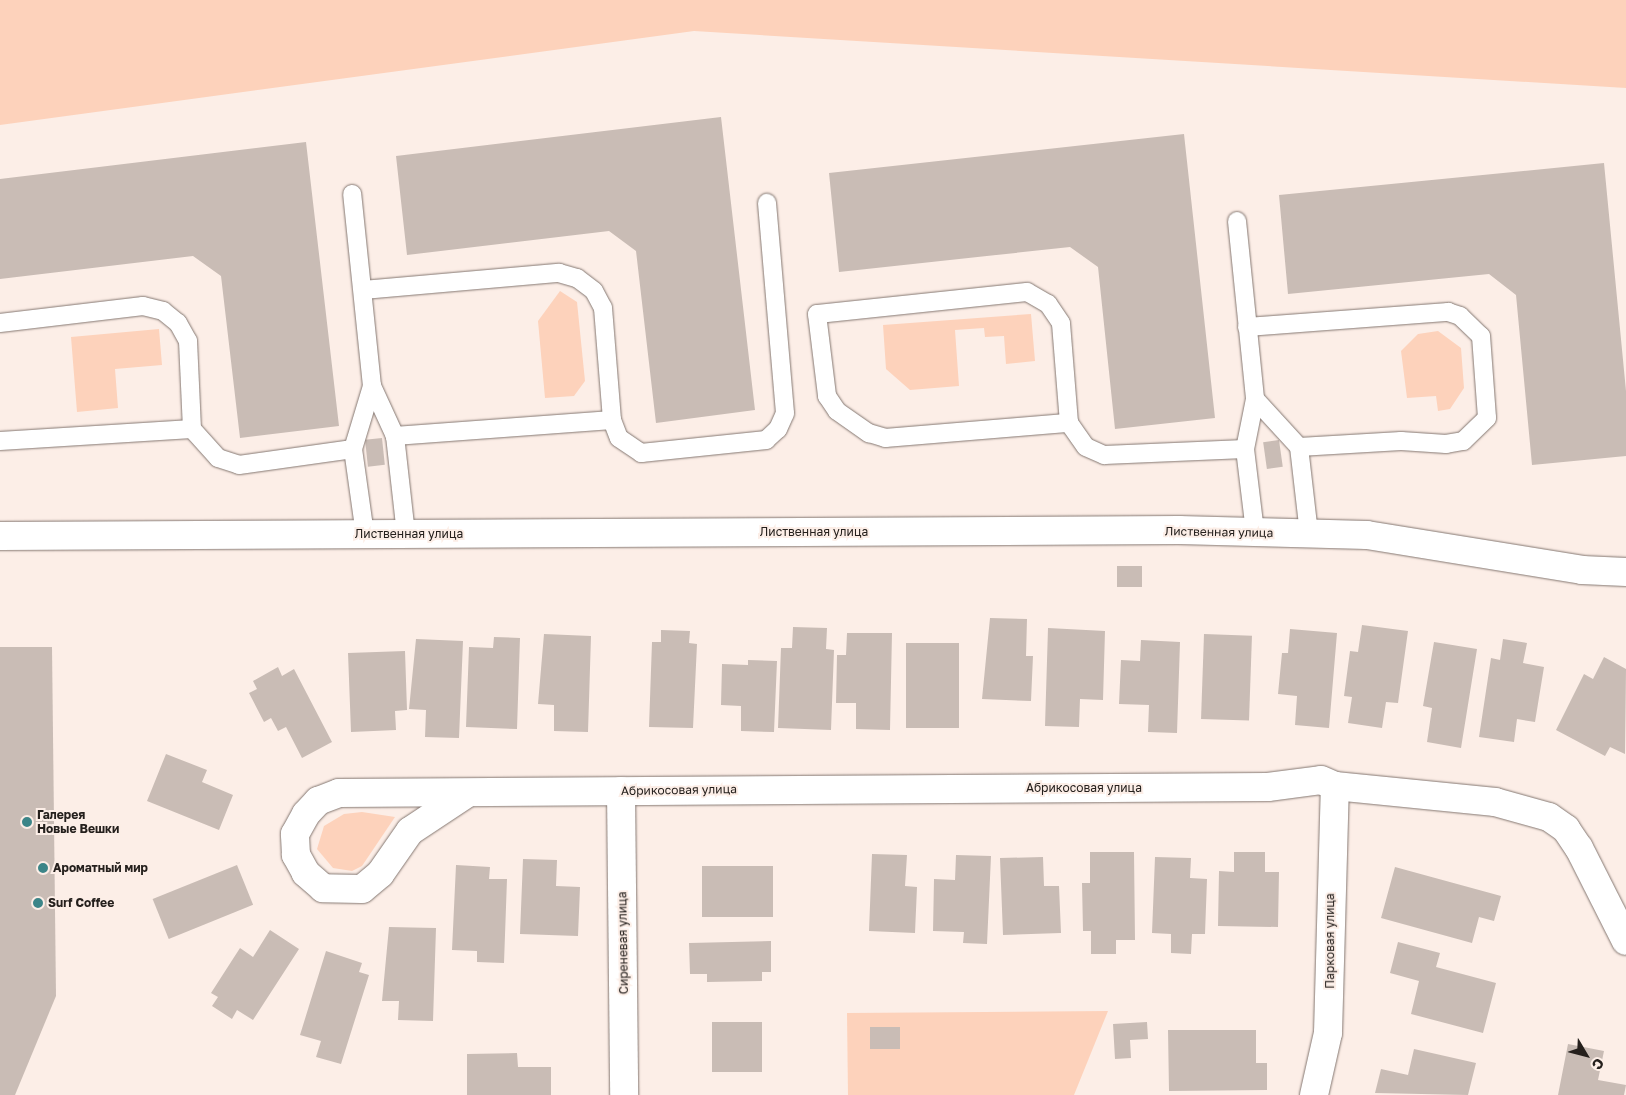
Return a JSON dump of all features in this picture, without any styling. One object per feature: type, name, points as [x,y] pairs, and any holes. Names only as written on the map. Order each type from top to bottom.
[{"type":"street","name":"Лиственная улица","points":[[0,536],[1255,532],[1367,535],[1582,570],[1626,572]]},
{"type":"street","name":"Абрикосовая улица","points":[[466,794],[410,832],[380,874],[362,889],[322,888],[306,874],[296,855],[299,827],[318,800],[330,794],[372,790],[466,794],[621,791],[1268,787],[1321,780],[1335,786],[1495,802],[1549,817],[1566,829],[1579,848],[1626,941]]},
{"type":"street","name":"Парковая улица","points":[[1314,1095],[1328,1033],[1335,786]]},
{"type":"street","name":"Сиреневая улица","points":[[621,791],[624,1095]]},
{"type":"lane","points":[[352,194],[372,386],[395,436],[406,534]]},
{"type":"lane","points":[[362,290],[559,272],[577,278],[594,291],[602,308],[612,420],[619,438],[641,453],[766,440],[778,429],[785,413],[767,203]]},
{"type":"lane","points":[[1237,221],[1255,399],[1245,449],[1255,532]]},
{"type":"lane","points":[[1069,424],[885,438],[869,433],[838,411],[827,396],[817,314],[1027,292],[1048,304],[1061,323],[1069,424],[1086,447],[1104,455],[1245,449]]},
{"type":"lane","points":[[0,323],[144,306],[163,311],[178,323],[188,341],[192,430],[218,458],[238,465],[353,449]]},
{"type":"lane","points":[[1248,327],[1448,312],[1472,324],[1481,336],[1487,418],[1463,441],[1300,447]]},
{"type":"lane","points":[[365,534],[353,449],[372,386]]},
{"type":"lane","points":[[1255,399],[1300,447],[1309,534]]},
{"type":"lane","points":[[395,436],[612,420]]},
{"type":"lane","points":[[0,441],[192,430]]},
{"type":"shaded area","points":[[0,0],[1626,0],[1626,88],[694,31],[0,125]]},
{"type":"shaded area","points":[[560,291],[577,302],[585,381],[574,396],[545,398],[538,321]]},
{"type":"shaded area","points":[[1031,314],[1035,361],[1006,364],[1004,336],[985,337],[984,328],[955,330],[959,386],[910,390],[886,369],[883,325]]},
{"type":"shaded area","points":[[159,329],[162,365],[115,369],[118,408],[77,412],[71,337]]},
{"type":"shaded area","points":[[1438,331],[1461,348],[1464,388],[1450,409],[1438,411],[1436,396],[1407,398],[1401,351],[1418,334]]},
{"type":"shaded area","points":[[362,812],[395,817],[362,866],[352,871],[333,868],[317,849],[324,826],[344,814]]},
{"type":"shaded area","points":[[1108,1011],[1074,1095],[848,1095],[847,1013]]},
{"type":"building","points":[[721,117],[755,410],[656,423],[636,251],[609,231],[407,255],[396,156]]},
{"type":"building","points":[[1184,134],[1215,418],[1115,429],[1098,267],[1070,247],[839,272],[829,173]]},
{"type":"building","points":[[306,142],[339,426],[240,438],[221,276],[193,256],[0,279],[0,179]]},
{"type":"building","points":[[1604,163],[1626,391],[1626,456],[1532,465],[1516,295],[1489,274],[1288,294],[1279,195]]},
{"type":"building","points":[[382,438],[385,465],[368,467],[365,440]]},
{"type":"building","points":[[1279,440],[1283,467],[1267,469],[1263,442]]},
{"type":"building","points":[[1117,566],[1142,566],[1142,587],[1117,587]]},
{"type":"building","points":[[990,618],[1027,619],[1026,656],[1033,656],[1031,701],[982,699]]},
{"type":"building","points":[[1362,625],[1408,631],[1398,703],[1386,702],[1382,728],[1348,723],[1352,697],[1344,696],[1350,651],[1358,652]]},
{"type":"building","points":[[793,627],[827,628],[826,649],[834,650],[831,730],[778,728],[781,648],[792,648]]},
{"type":"building","points":[[1048,628],[1105,631],[1103,700],[1080,699],[1079,727],[1045,726]]},
{"type":"building","points":[[1290,629],[1337,633],[1329,728],[1295,725],[1297,696],[1278,694],[1282,653],[1288,653]]},
{"type":"building","points":[[661,630],[690,631],[689,643],[697,644],[693,728],[649,727],[652,642],[661,642]]},
{"type":"building","points":[[847,633],[892,633],[890,730],[856,729],[856,703],[836,703],[837,655],[846,655]]},
{"type":"building","points":[[544,634],[591,636],[588,732],[554,731],[554,705],[538,704]]},
{"type":"building","points":[[1204,634],[1252,636],[1249,721],[1201,719]]},
{"type":"building","points":[[494,637],[520,638],[517,729],[466,727],[469,647],[493,648]]},
{"type":"building","points":[[416,639],[463,641],[459,738],[425,737],[426,710],[409,709]]},
{"type":"building","points":[[1503,639],[1527,643],[1523,663],[1544,667],[1535,722],[1517,719],[1514,742],[1479,737],[1491,658],[1500,660]]},
{"type":"building","points":[[1141,640],[1180,642],[1177,733],[1148,732],[1149,705],[1119,704],[1121,660],[1140,661]]},
{"type":"building","points":[[1434,642],[1477,649],[1461,748],[1427,742],[1432,708],[1423,706]]},
{"type":"building","points":[[906,643],[959,643],[959,728],[906,728]]},
{"type":"building","name":"Галерея Новые Вешки","points":[[0,647],[52,647],[56,996],[15,1095],[0,1095]]},
{"type":"building","points":[[405,651],[407,710],[395,711],[396,730],[351,732],[348,653]]},
{"type":"building","points":[[1604,657],[1626,669],[1625,754],[1610,747],[1605,756],[1556,730],[1584,674],[1593,679]]},
{"type":"building","points":[[748,660],[777,661],[774,732],[741,731],[741,706],[721,705],[722,664],[748,665]]},
{"type":"building","points":[[278,667],[282,676],[294,669],[332,742],[302,758],[286,727],[278,731],[271,718],[264,722],[249,693],[257,689],[253,681]]},
{"type":"building","points":[[166,754],[207,770],[202,782],[233,795],[219,830],[147,801]]},
{"type":"building","points":[[1090,852],[1134,852],[1135,940],[1116,940],[1116,954],[1091,954],[1091,931],[1083,931],[1082,883],[1090,883]]},
{"type":"building","points":[[1234,852],[1265,852],[1265,872],[1279,872],[1278,927],[1218,926],[1219,871],[1234,872]]},
{"type":"building","points":[[872,854],[907,855],[905,886],[917,887],[915,933],[869,931]]},
{"type":"building","points":[[956,855],[991,856],[987,944],[963,943],[964,932],[933,931],[934,879],[955,880]]},
{"type":"building","points":[[1043,857],[1044,886],[1059,886],[1061,933],[1003,935],[1000,858]]},
{"type":"building","points":[[1155,857],[1191,858],[1190,878],[1207,879],[1205,934],[1192,934],[1191,954],[1171,953],[1171,934],[1152,933]]},
{"type":"building","points":[[523,859],[557,860],[556,886],[580,887],[578,936],[520,934]]},
{"type":"building","points":[[237,865],[253,905],[169,939],[153,899]]},
{"type":"building","points":[[456,865],[490,867],[489,879],[507,879],[504,963],[477,962],[477,951],[452,950]]},
{"type":"building","points":[[702,866],[773,866],[773,917],[702,917]]},
{"type":"building","points":[[1395,867],[1501,896],[1494,921],[1479,917],[1472,943],[1381,918]]},
{"type":"building","points":[[389,927],[436,928],[433,1021],[398,1020],[399,1001],[382,1001]]},
{"type":"building","points":[[270,930],[299,949],[253,1020],[237,1010],[232,1019],[212,1006],[218,997],[211,993],[240,948],[253,957]]},
{"type":"building","points":[[771,941],[771,972],[762,972],[762,981],[707,982],[707,974],[690,974],[689,943]]},
{"type":"building","points":[[1398,942],[1440,953],[1436,967],[1496,983],[1483,1033],[1411,1014],[1419,981],[1390,973]]},
{"type":"building","points":[[326,951],[362,963],[359,972],[369,975],[341,1064],[316,1057],[321,1041],[300,1035]]},
{"type":"building","points":[[712,1022],[762,1022],[762,1072],[712,1072]]},
{"type":"building","points":[[1147,1022],[1148,1039],[1130,1040],[1131,1058],[1115,1059],[1113,1024]]},
{"type":"building","points":[[870,1027],[900,1027],[900,1049],[870,1049]]},
{"type":"building","points":[[1168,1030],[1256,1030],[1256,1063],[1267,1063],[1267,1090],[1169,1091]]},
{"type":"building","points":[[1568,1044],[1604,1051],[1598,1080],[1626,1085],[1624,1095],[1558,1095]]},
{"type":"building","points":[[1414,1049],[1476,1063],[1468,1095],[1375,1093],[1381,1069],[1408,1075]]},
{"type":"building","points":[[517,1053],[518,1067],[551,1067],[551,1095],[467,1095],[467,1054]]},
{"type":"place","name":"Галерея Новые Вешки","points":[[27,822]]},
{"type":"place","name":"Ароматный мир","points":[[43,868]]},
{"type":"place","name":"Surf Coffee","points":[[38,903]]}]
